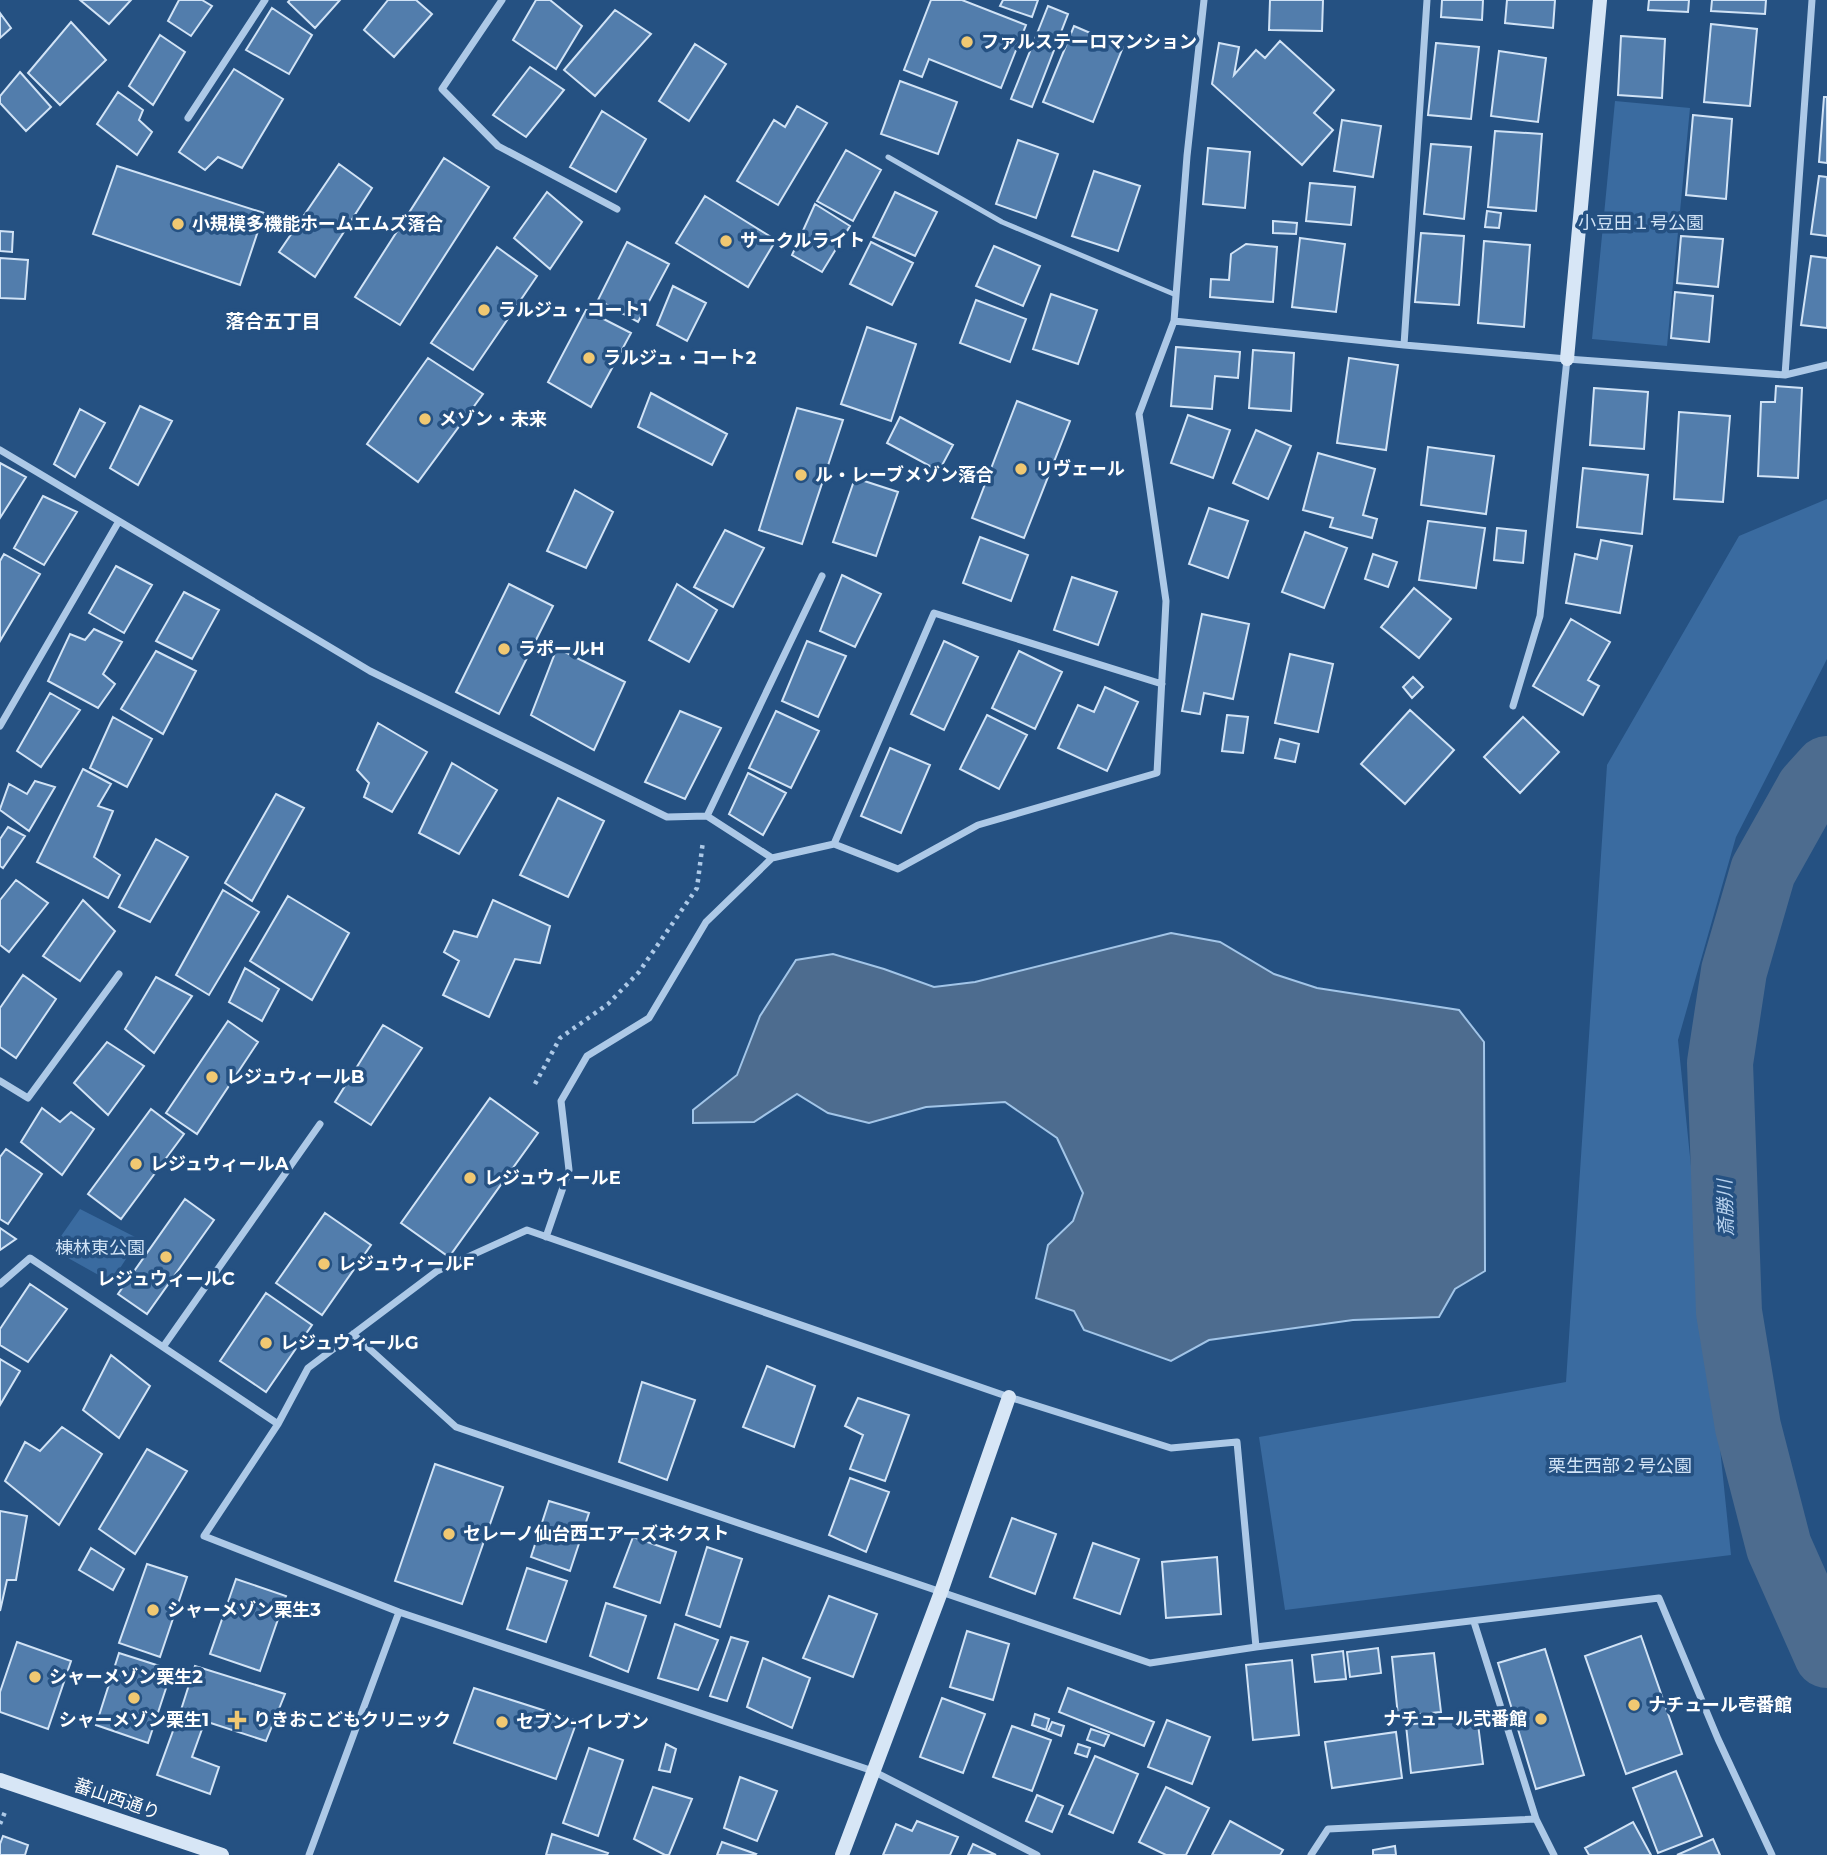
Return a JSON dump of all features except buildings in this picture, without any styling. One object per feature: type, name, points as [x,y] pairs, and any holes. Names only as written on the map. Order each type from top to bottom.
[{"type":"street","points":[[188,118],[265,0]]},
{"type":"street","points":[[502,0],[442,89],[498,146],[617,209]]},
{"type":"street","points":[[546,1237],[569,1170],[561,1101],[587,1056],[649,1017],[706,922],[772,858],[834,844],[898,869],[978,825],[1157,773],[1166,601],[1139,414],[1174,321],[1187,156],[1204,0]]},
{"type":"street","points":[[1404,345],[1427,0]]},
{"type":"street","points":[[1513,706],[1541,616],[1600,0]]},
{"type":"street","points":[[1785,375],[1812,0]]},
{"type":"street","points":[[1174,321],[1404,345],[1785,375],[1827,365]]},
{"type":"street","points":[[0,450],[370,671],[667,817],[707,816],[772,858]]},
{"type":"street","points":[[0,726],[119,521]]},
{"type":"street","points":[[707,816],[822,576]]},
{"type":"street","points":[[834,844],[934,613],[1162,684]]},
{"type":"street","points":[[0,1081],[28,1098],[119,974]]},
{"type":"street","points":[[163,1347],[320,1124]]},
{"type":"street","points":[[1037,1855],[873,1771],[399,1612],[204,1536],[278,1424],[308,1368],[437,1271],[527,1230],[1009,1397],[1171,1448],[1237,1442],[1256,1647]]},
{"type":"street","points":[[0,1284],[30,1258],[278,1424]]},
{"type":"street","points":[[353,1334],[456,1427],[1150,1663],[1256,1647],[1659,1598],[1718,1739],[1772,1855]]},
{"type":"street","points":[[842,1855],[941,1592],[1009,1397]]},
{"type":"street","points":[[309,1855],[399,1612]]},
{"type":"street","points":[[1474,1622],[1536,1819],[1554,1855]]},
{"type":"street","name":"蕃山西通り","points":[[0,1780],[222,1855]]},
{"type":"street","points":[[1311,1855],[1328,1829],[1536,1819]]},
{"type":"lane","points":[[888,157],[1002,222],[1176,295]]},
{"type":"path","points":[[535,1084],[560,1038],[608,1004],[639,972],[697,888],[707,816]]},
{"type":"path","points":[[0,1824],[5,1812]]},
{"type":"green space","name":"小豆田１号公園","points":[[1615,101],[1690,108],[1667,346],[1592,339]]},
{"type":"green space","name":"栗生西部２号公園","points":[[1827,499],[1827,659],[1736,837],[1678,1040],[1731,1555],[1285,1610],[1259,1437],[1566,1382],[1607,765],[1739,536]]},
{"type":"green space","name":"棟林東公園","points":[[80,1209],[139,1239],[111,1282],[52,1249]]},
{"type":"shaded area","points":[[1171,933],[1220,942],[1274,974],[1317,988],[1459,1010],[1484,1042],[1485,1271],[1455,1289],[1439,1317],[1353,1320],[1209,1340],[1171,1361],[1084,1330],[1074,1311],[1036,1298],[1048,1245],[1073,1221],[1083,1193],[1057,1138],[1005,1102],[926,1107],[869,1123],[828,1113],[797,1094],[754,1122],[693,1123],[693,1110],[737,1075],[760,1016],[796,960],[833,954],[934,987],[975,982]]},
{"type":"waterway","name":"斎勝川","points":[[1827,769],[1809,789],[1763,871],[1734,971],[1720,1063],[1729,1312],[1748,1427],[1779,1547],[1827,1655]]},
{"type":"place","name":"ファルステーロマンション","points":[[967,42]]},
{"type":"place","name":"小規模多機能ホームエムズ落合","points":[[178,224]]},
{"type":"place","name":"サークルライト","points":[[726,241]]},
{"type":"place","name":"ラルジュ・コート1","points":[[484,310]]},
{"type":"place","name":"ラルジュ・コート2","points":[[589,358]]},
{"type":"place","name":"メゾン・未来","points":[[425,419]]},
{"type":"place","name":"リヴェール","points":[[1021,469]]},
{"type":"place","name":"ル・レーブメゾン落合","points":[[801,475]]},
{"type":"place","name":"ラポールH","points":[[504,649]]},
{"type":"place","name":"レジュウィールB","points":[[212,1077]]},
{"type":"place","name":"レジュウィールA","points":[[136,1164]]},
{"type":"place","name":"レジュウィールE","points":[[470,1178]]},
{"type":"place","name":"レジュウィールC","points":[[166,1257]]},
{"type":"place","name":"レジュウィールF","points":[[324,1264]]},
{"type":"place","name":"レジュウィールG","points":[[266,1343]]},
{"type":"place","name":"セレーノ仙台西エアーズネクスト","points":[[449,1534]]},
{"type":"place","name":"シャーメゾン栗生3","points":[[153,1610]]},
{"type":"place","name":"シャーメゾン栗生2","points":[[35,1677]]},
{"type":"place","name":"シャーメゾン栗生1","points":[[134,1698]]},
{"type":"place","name":"ナチュール壱番館","points":[[1634,1705]]},
{"type":"place","name":"ナチュール弐番館","points":[[1541,1719]]},
{"type":"place","name":"りきおこどもクリニック","points":[[237,1720]]},
{"type":"place","name":"セブン-イレブン","points":[[502,1722]]},
{"type":"district","name":"落合五丁目","points":[[273,321]]}]
